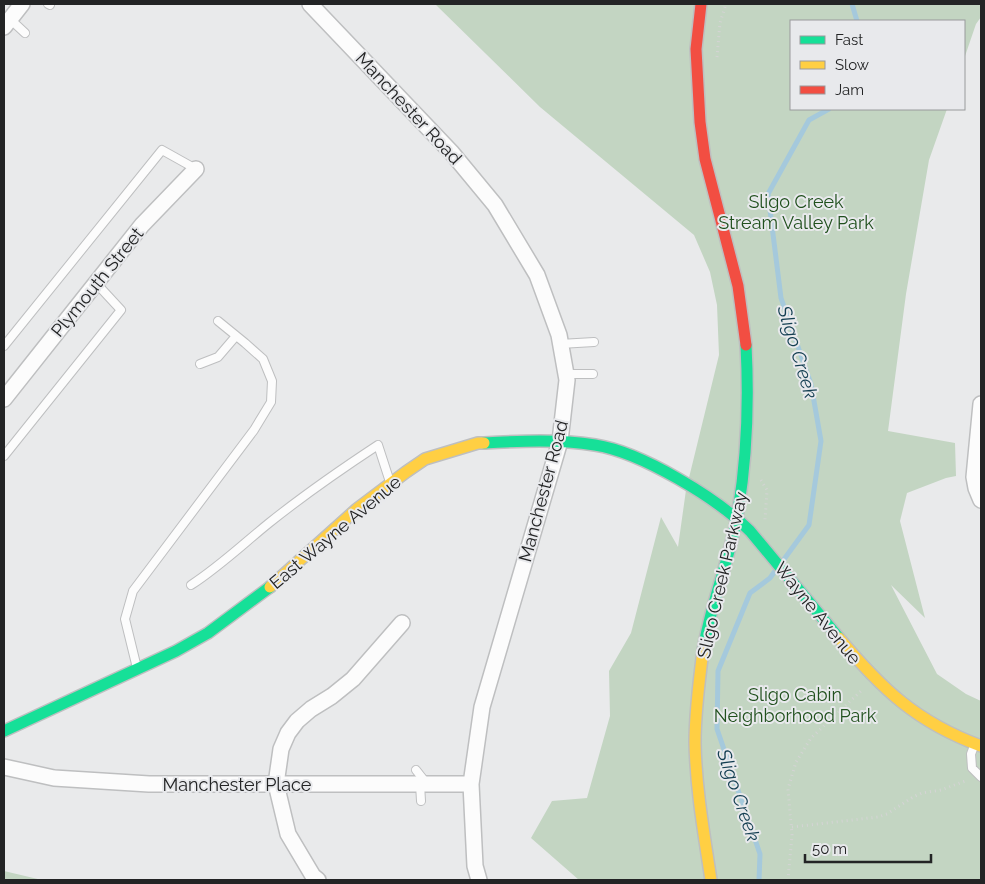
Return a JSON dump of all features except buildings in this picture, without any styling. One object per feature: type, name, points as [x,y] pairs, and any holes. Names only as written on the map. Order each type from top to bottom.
[{"type":"street","points":[[7,23],[22,4]]},
{"type":"street","name":"Manchester Road","points":[[310,4],[452,153],[495,204],[537,275],[560,344],[566,374],[567,380],[560,441],[482,707],[471,784],[476,866],[480,880]]},
{"type":"street","name":"Sligo Creek Parkway","points":[[701,4],[696,49],[700,122],[705,159],[738,286],[746,337],[748,422],[746,460],[737,518],[704,645],[697,692],[698,794],[711,880]]},
{"type":"street","name":"Plymouth Street","points":[[7,390],[142,225],[196,169]]},
{"type":"street","points":[[979,491],[974,477],[981,404]]},
{"type":"street","name":"East Wayne Avenue","points":[[4,731],[208,634],[272,585],[356,509],[425,459],[478,443],[538,440],[560,441],[596,445],[621,452],[667,473],[711,499],[737,518]]},
{"type":"street","name":"Wayne Avenue","points":[[737,518],[764,546],[864,668],[899,703],[934,726],[978,745]]},
{"type":"street","points":[[318,880],[313,876],[288,834],[276,784],[281,749],[288,733],[310,709],[332,696],[353,679],[402,623]]},
{"type":"street","name":"Manchester Place","points":[[4,767],[54,778],[149,784],[276,784],[421,779],[471,784]]},
{"type":"lane","points":[[7,23],[25,33]]},
{"type":"lane","points":[[4,346],[162,150],[196,169]]},
{"type":"lane","points":[[4,456],[121,310],[96,283]]},
{"type":"lane","points":[[137,668],[125,619],[133,591],[254,430],[271,402],[272,381],[263,359],[218,321]]},
{"type":"lane","points":[[200,364],[218,357],[236,336]]},
{"type":"lane","points":[[560,344],[594,342]]},
{"type":"lane","points":[[566,374],[593,374]]},
{"type":"lane","points":[[191,586],[213,571],[325,479],[378,445],[391,484]]},
{"type":"lane","points":[[978,745],[971,759],[972,768],[980,775]]},
{"type":"lane","points":[[421,779],[421,801]]},
{"type":"path","points":[[788,880],[792,827],[788,789],[796,762],[811,738],[867,686]]},
{"type":"path","points":[[792,827],[878,817],[887,814],[922,793],[941,790],[980,775]]},
{"type":"green space","name":"Sligo Creek Stream Valley Park","points":[[435,4],[981,4],[981,17],[976,24],[965,56],[965,20],[790,20],[790,110],[947,110],[929,160],[906,294],[888,431],[955,443],[956,476],[907,493],[900,521],[925,618],[891,585],[937,674],[966,694],[981,701],[981,880],[579,880],[531,838],[552,801],[587,798],[610,716],[609,671],[631,633],[661,517],[678,547],[686,490],[719,355],[717,305],[710,272],[694,235],[540,107]]},
{"type":"green space","points":[[4,871],[42,880],[4,880]]},
{"type":"waterway","name":"Sligo Creek","points":[[852,4],[857,20]]},
{"type":"waterway","name":"Sligo Creek","points":[[782,562],[809,525],[821,441],[811,384],[781,298],[768,194],[809,120],[827,110]]},
{"type":"waterway","name":"Sligo Creek","points":[[759,880],[760,854],[717,729],[718,671],[750,593],[770,578],[775,571]]},
{"type":"traffic: fast","points":[[703,651],[710,617],[734,534],[740,496],[746,431],[746,345]]},
{"type":"traffic: fast","points":[[484,443],[553,441],[595,445],[614,449],[634,457],[677,478],[699,491],[736,518],[750,531],[839,638]]},
{"type":"traffic: fast","points":[[4,731],[176,651],[208,633],[270,587]]},
{"type":"traffic: slow","points":[[270,587],[357,509],[425,459],[478,443],[484,443]]},
{"type":"traffic: slow","points":[[839,638],[870,673],[919,715],[958,737],[981,746]]},
{"type":"traffic: slow","points":[[703,651],[696,708],[695,743],[703,829],[711,880]]},
{"type":"traffic: jam","points":[[701,4],[696,49],[700,122],[705,159],[738,286],[746,345]]},
{"type":"park label","name":"Sligo Cabin Neighborhood Park","points":[[795,704]]}]
